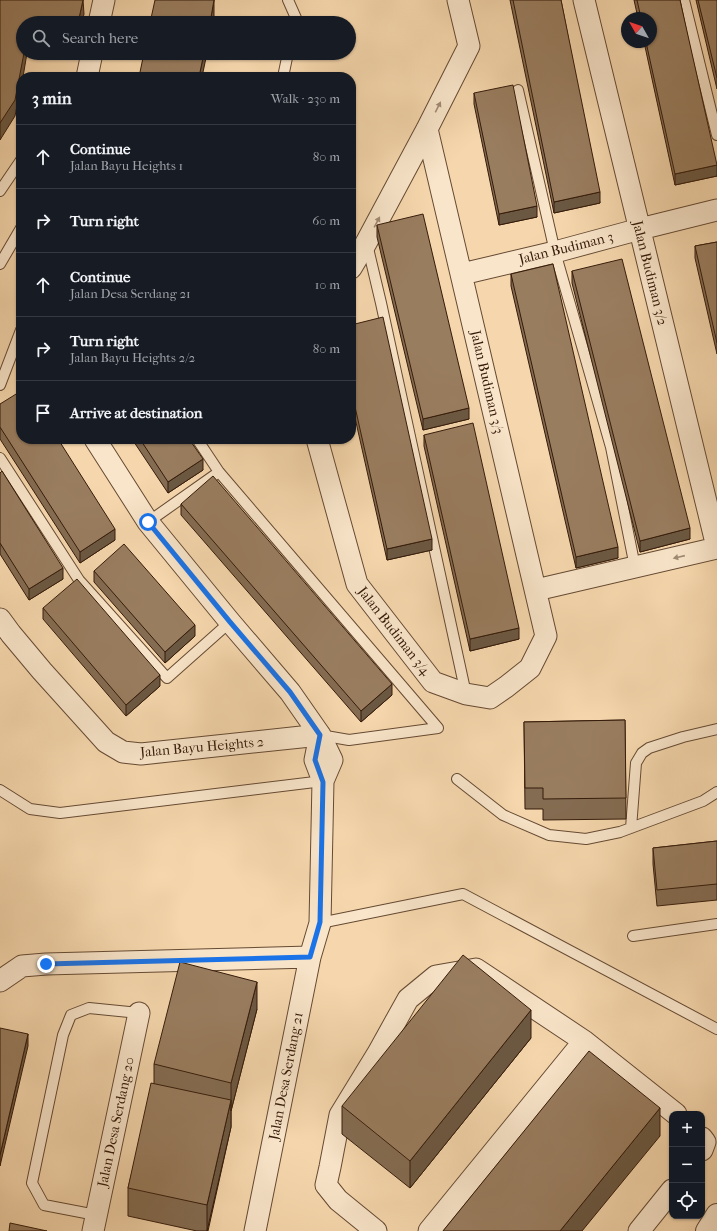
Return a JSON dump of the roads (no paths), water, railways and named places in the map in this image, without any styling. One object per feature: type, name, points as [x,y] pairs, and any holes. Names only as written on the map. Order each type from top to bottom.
[{"type":"street","points":[[101,16],[104,0]]},
{"type":"street","points":[[356,260],[427,128],[469,46],[458,0]]},
{"type":"street","name":"Jalan Budiman 3/2","points":[[584,0],[717,547]]},
{"type":"street","points":[[88,72],[91,60]]},
{"type":"street","name":"Jalan Budiman 3/3","points":[[427,128],[546,636]]},
{"type":"street","name":"Jalan Budiman 3","points":[[462,274],[555,252],[717,210]]},
{"type":"street","points":[[98,444],[148,522],[290,692],[320,735],[332,760],[323,782]]},
{"type":"street","name":"Jalan Budiman 3/4","points":[[318,444],[357,584],[433,682],[466,694],[490,698],[530,668],[546,636]]},
{"type":"street","points":[[536,590],[717,547]]},
{"type":"street","name":"Jalan Bayu Heights 2","points":[[0,619],[42,672],[106,742],[123,752],[141,754],[320,735]]},
{"type":"street","name":"Jalan Desa Serdang 21","points":[[255,1231],[310,957],[320,922],[323,782]]},
{"type":"street","points":[[0,981],[22,966],[46,964],[310,957]]},
{"type":"street","points":[[376,1231],[338,1200],[326,1185],[340,1115],[378,1053],[408,999],[436,976],[476,970],[584,1041],[672,1111]]},
{"type":"street","name":"Jalan Desa Serdang 20","points":[[94,1223],[139,1013]]},
{"type":"street","points":[[429,1231],[584,1041]]},
{"type":"street","points":[[639,1231],[669,1194]]},
{"type":"street","points":[[706,1231],[717,1216]]},
{"type":"lane","points":[[288,0],[295,16]]},
{"type":"lane","points":[[684,0],[717,135]]},
{"type":"lane","points":[[284,72],[287,60]]},
{"type":"lane","points":[[518,90],[555,252],[612,447],[635,567]]},
{"type":"lane","points":[[0,192],[16,168]]},
{"type":"lane","points":[[0,264],[16,237]]},
{"type":"lane","points":[[366,243],[388,334],[466,694]]},
{"type":"lane","points":[[0,385],[16,343]]},
{"type":"lane","points":[[199,444],[219,472],[438,728],[349,740],[320,735]]},
{"type":"lane","points":[[0,458],[79,580],[167,678],[230,622]]},
{"type":"lane","points":[[148,522],[219,472]]},
{"type":"lane","points":[[631,828],[636,763],[642,753],[650,748],[683,737],[717,729]]},
{"type":"lane","points":[[457,779],[503,815],[549,835],[586,839],[620,832],[704,801],[717,792]]},
{"type":"lane","points":[[0,790],[30,809],[60,813],[323,782]]},
{"type":"lane","points":[[320,922],[463,894],[717,1029]]},
{"type":"lane","points":[[633,936],[717,924]]},
{"type":"lane","points":[[94,1223],[44,1205],[32,1184],[62,1043],[71,1015],[89,1008],[139,1013]]}]
